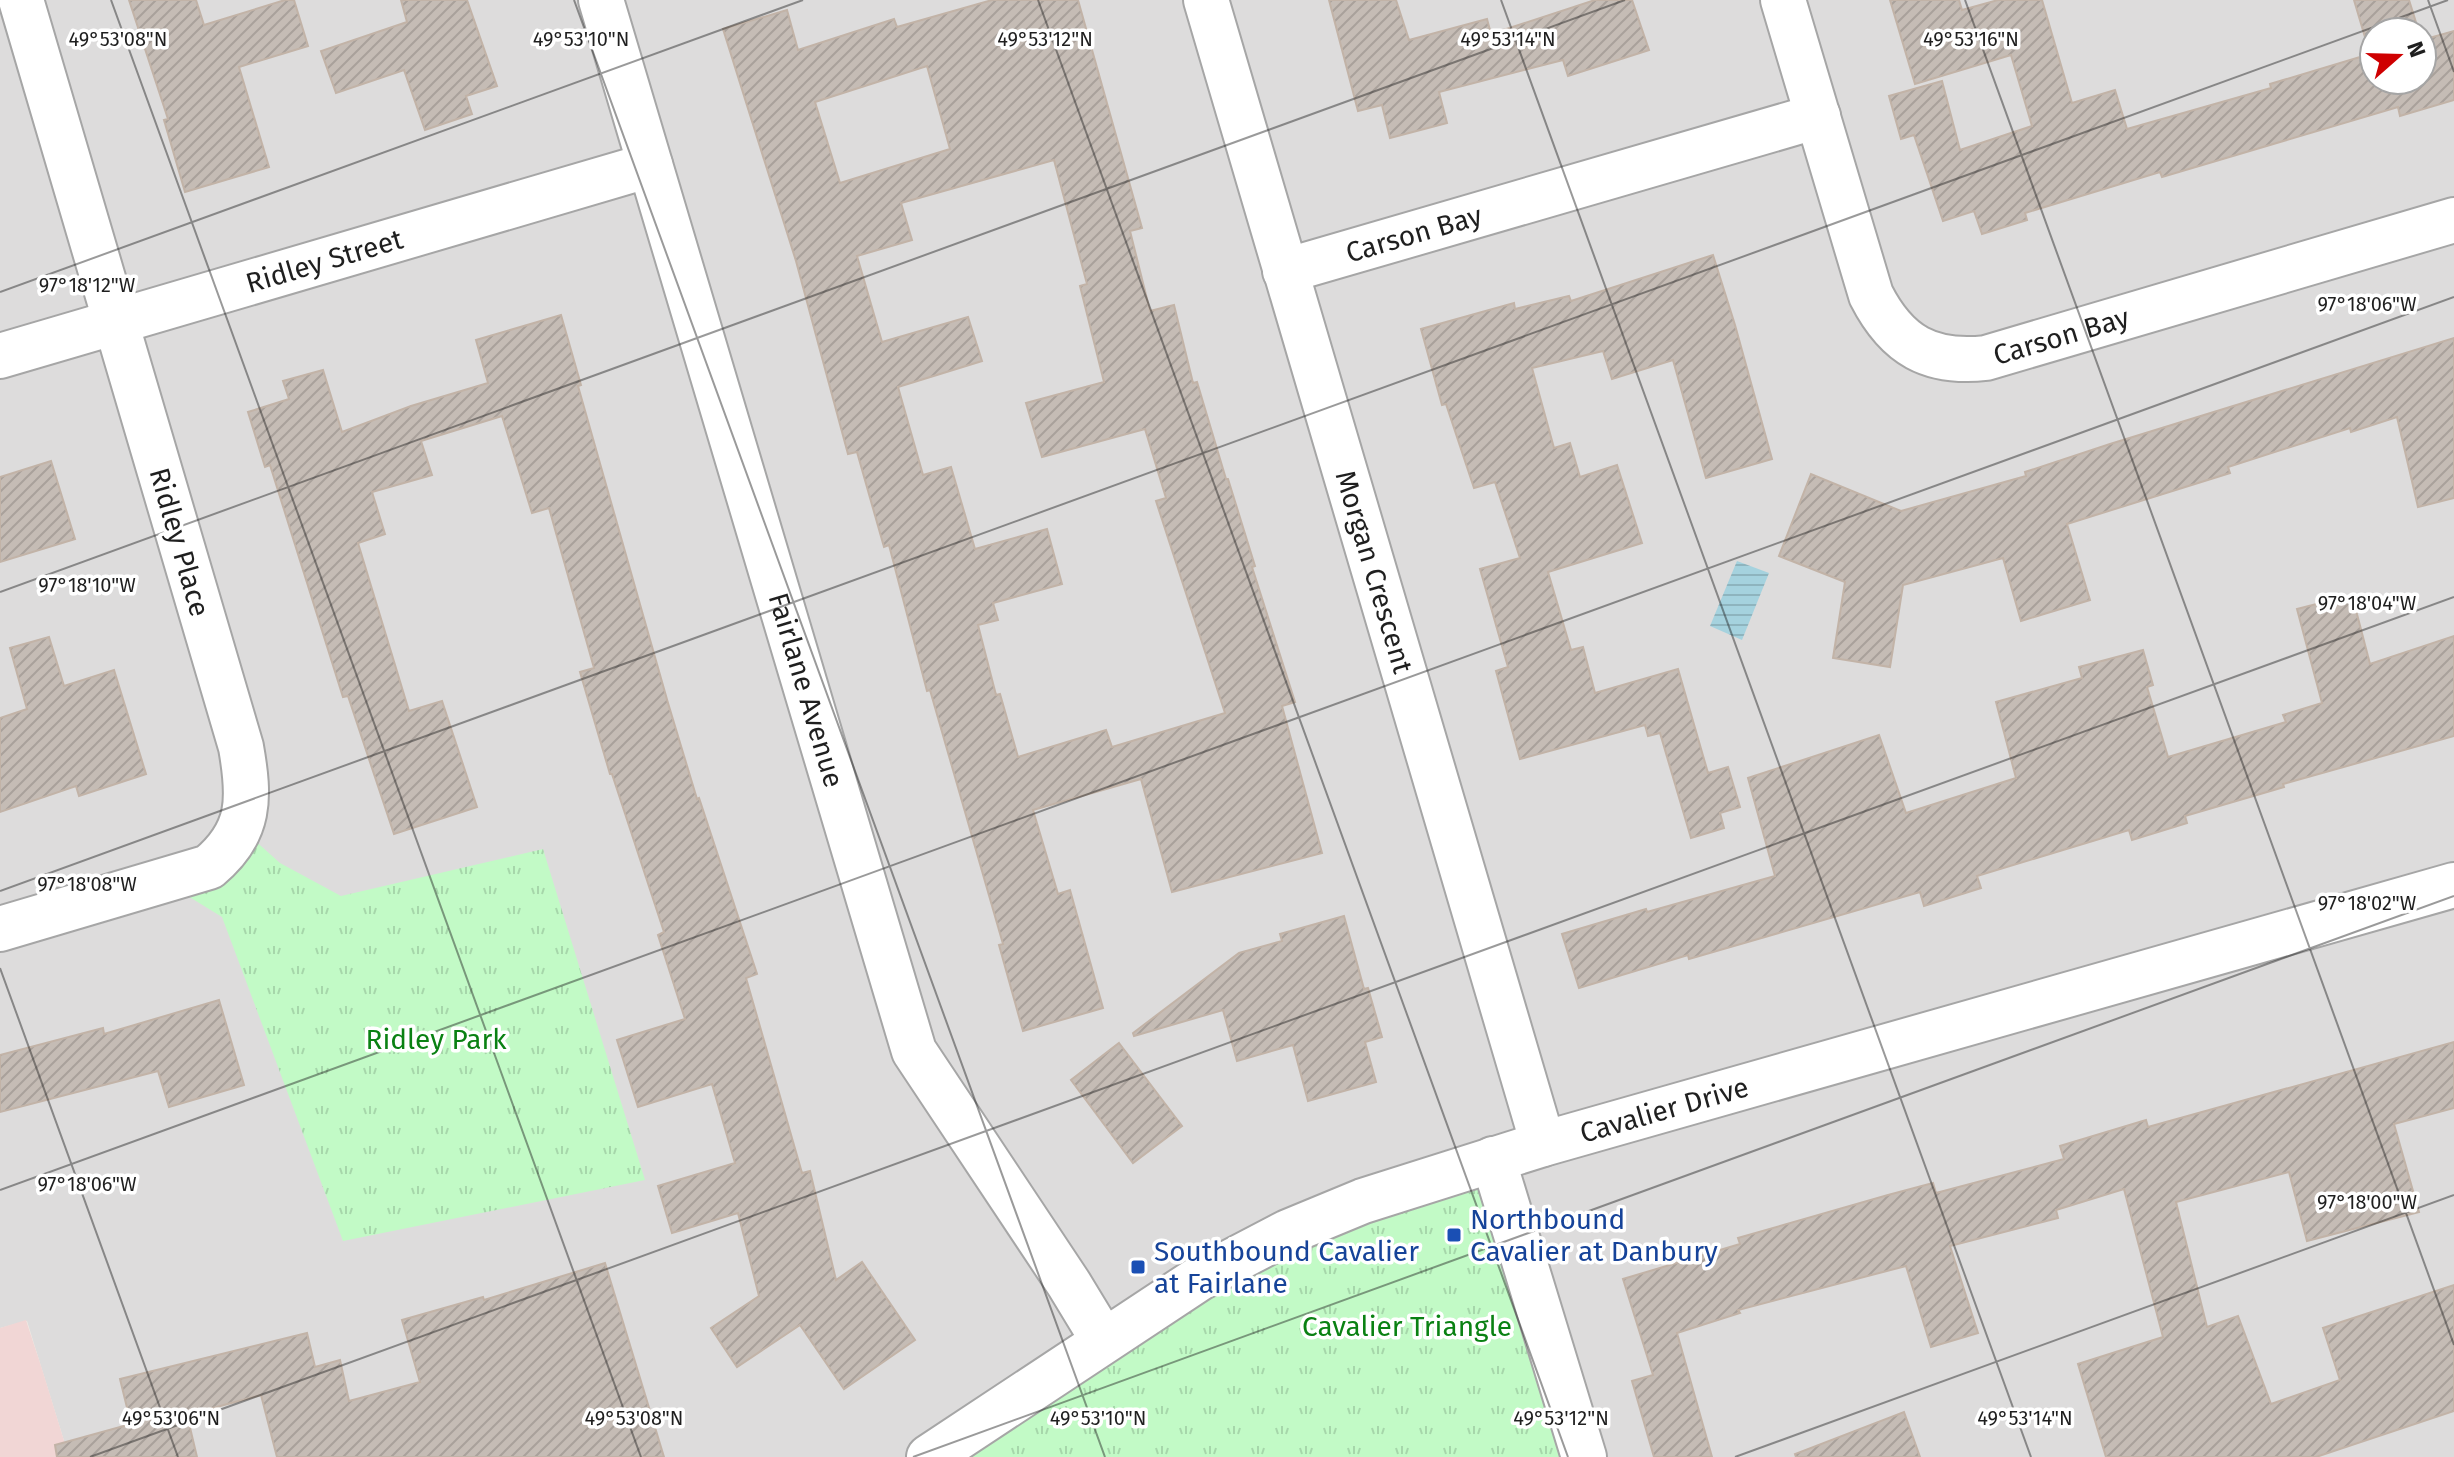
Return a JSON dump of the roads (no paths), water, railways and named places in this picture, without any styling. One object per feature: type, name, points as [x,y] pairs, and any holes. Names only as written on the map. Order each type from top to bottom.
[{"type":"street","name":"Ridley Place","points":[[0,929],[209,867],[228,852],[241,828],[247,781],[241,747],[21,0]]},
{"type":"street","name":"Fairlane Avenue","points":[[601,0],[914,1051],[1103,1340]]},
{"type":"street","name":"Morgan Crescent","points":[[1206,0],[1543,1144]]},
{"type":"street","name":"Carson Bay","points":[[1783,0],[1871,295],[1893,331],[1912,346],[1933,356],[1961,361],[1986,358],[2454,220]]},
{"type":"street","name":"Carson Bay","points":[[1285,271],[1818,116]]},
{"type":"street","name":"Ridley Street","points":[[0,356],[650,165]]},
{"type":"street","name":"Cavalier Drive","points":[[929,1457],[1200,1278],[1288,1232],[1363,1201],[1543,1144],[2454,885]]},
{"type":"street","points":[[1493,1159],[1584,1457]]},
{"type":"water","points":[[1737,561],[1769,573],[1742,640],[1710,626]]},
{"type":"place","name":"Northbound Cavalier at Danbury","points":[[1454,1235]]},
{"type":"place","name":"Southbound Cavalier at Fairlane","points":[[1138,1267]]},
{"type":"park label","name":"Ridley Park","points":[[436,1039]]},
{"type":"park label","name":"Cavalier Triangle","points":[[1407,1326]]}]
